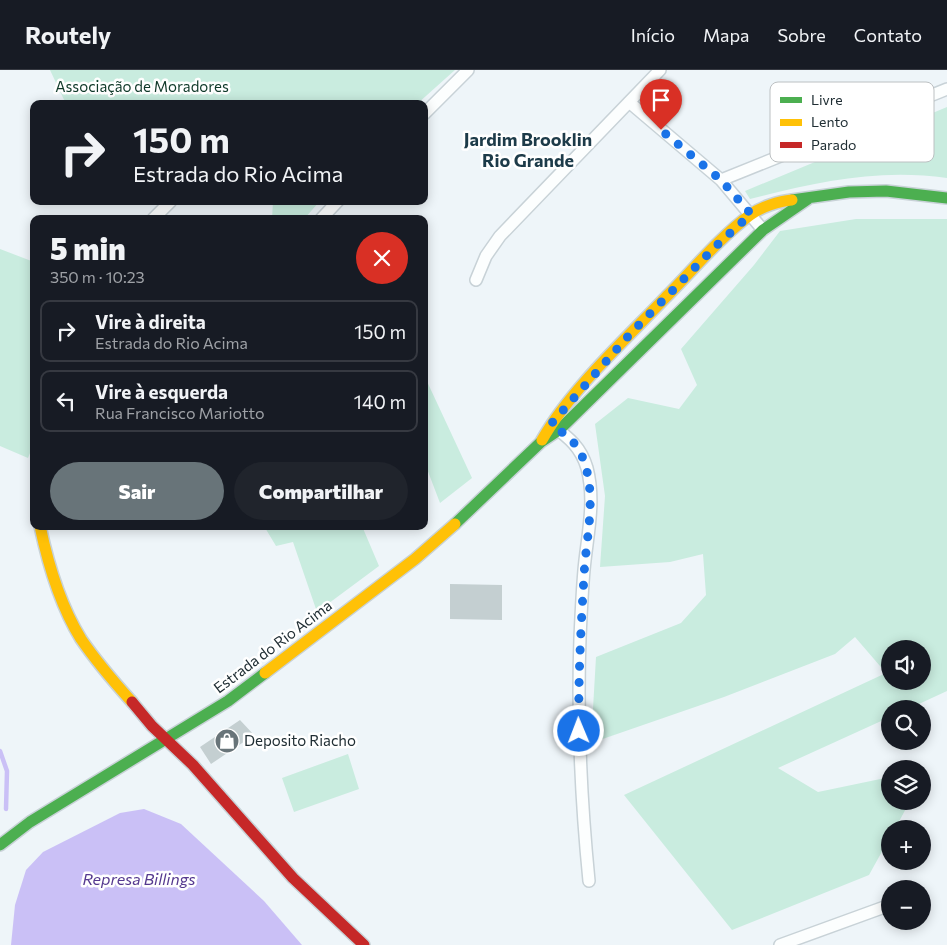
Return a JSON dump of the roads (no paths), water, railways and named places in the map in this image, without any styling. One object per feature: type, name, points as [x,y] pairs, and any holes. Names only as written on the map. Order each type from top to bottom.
[{"type":"main road","name":"Estrada do Rio Acima","points":[[0,845],[38,818],[228,701],[415,559],[470,511],[542,442],[631,333],[716,246],[751,214],[781,201],[808,199],[849,192],[886,191],[947,198]]},
{"type":"main road","name":"Estrada do Rio Acima","points":[[555,427],[763,230],[808,199]]},
{"type":"main road","points":[[41,530],[46,558],[63,602],[80,637],[102,668],[166,740],[193,765],[293,878],[364,945]]},
{"type":"street","points":[[428,110],[468,70]]},
{"type":"street","points":[[476,280],[486,256],[500,236],[660,70]]},
{"type":"street","points":[[934,94],[947,89]]},
{"type":"street","points":[[629,102],[721,180],[763,230]]},
{"type":"street","points":[[721,180],[770,160]]},
{"type":"street","points":[[158,215],[167,205]]},
{"type":"street","points":[[325,215],[334,205]]},
{"type":"street","points":[[555,427],[573,440],[582,454],[590,487],[591,510],[584,570],[578,687],[580,787],[589,881]]},
{"type":"street","points":[[780,945],[881,908]]},
{"type":"water","name":"Represa Billings","points":[[144,809],[181,824],[264,901],[302,945],[11,945],[15,905],[26,870],[43,852],[120,813]]},
{"type":"waterway","points":[[0,751],[7,771],[6,809]]},
{"type":"place","name":"Deposito Riacho","points":[[227,741]]},
{"type":"district","name":"Jardim Brooklin Rio Grande","points":[[528,150]]},
{"type":"park label","name":"Associação de Moradores","points":[[142,87]]}]
